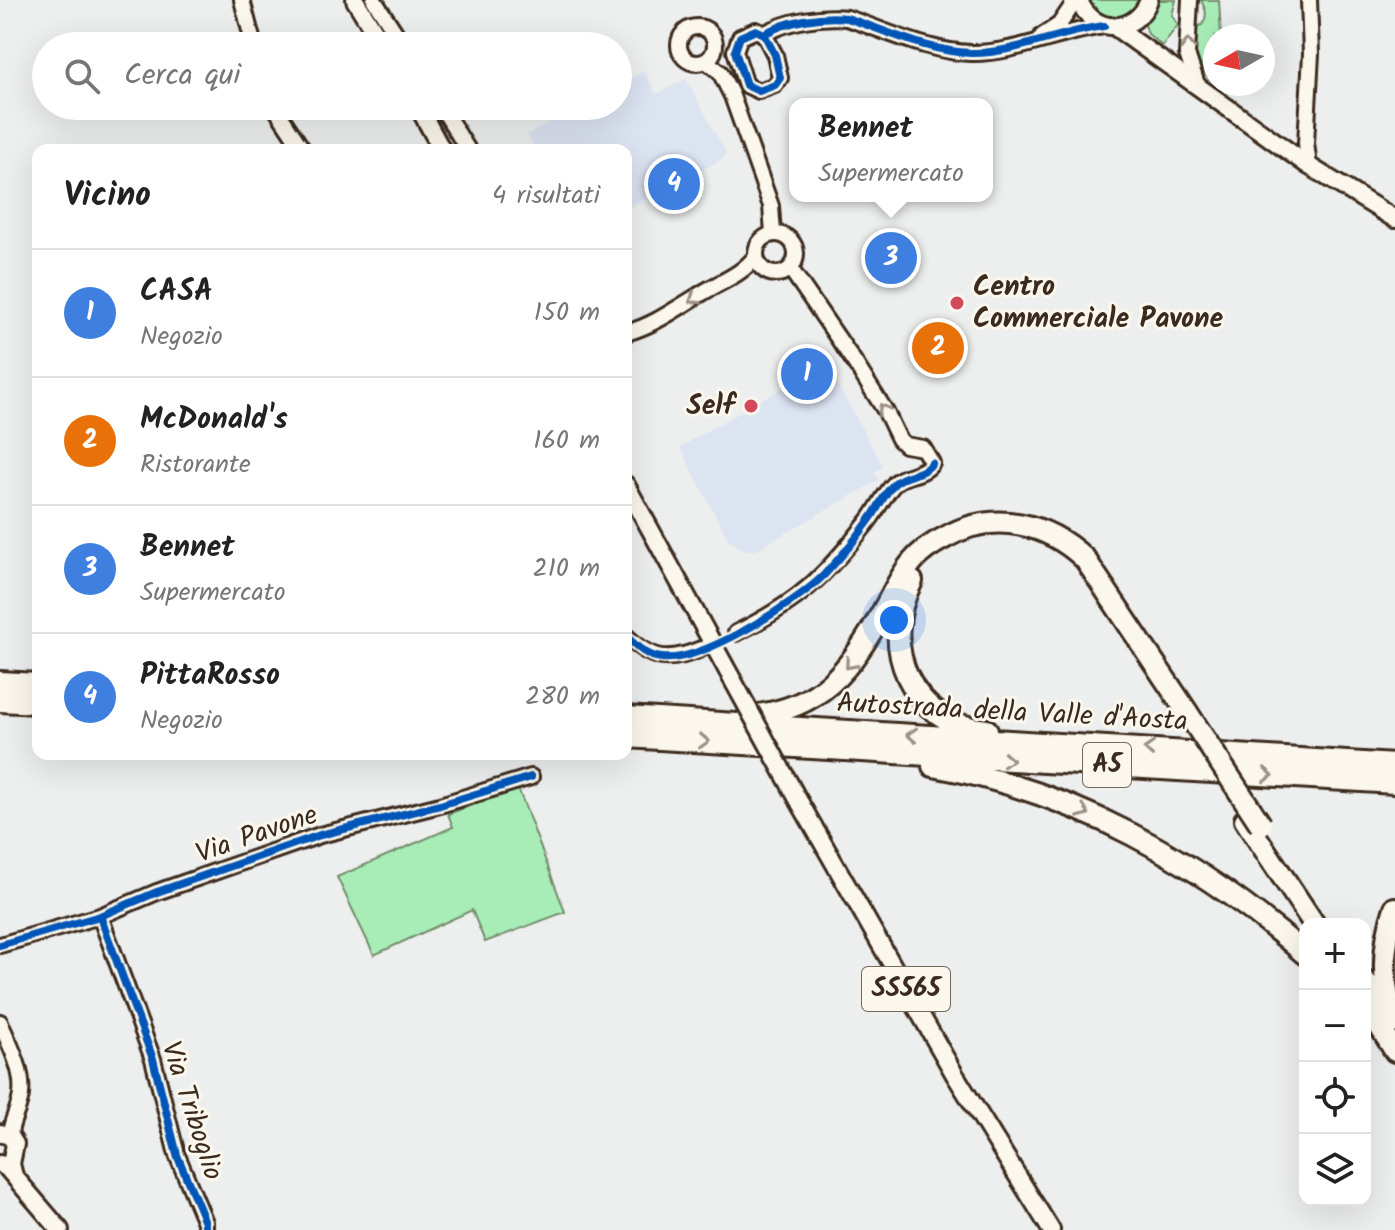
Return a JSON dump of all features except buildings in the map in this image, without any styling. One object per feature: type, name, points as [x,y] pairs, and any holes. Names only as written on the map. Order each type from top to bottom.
[{"type":"highway","points":[[632,715],[653,712],[766,715],[803,702],[836,679],[857,656],[902,576],[921,553],[961,529],[1002,522],[1025,525],[1052,534],[1085,559],[1310,918]]},
{"type":"highway","points":[[1102,746],[965,726],[926,703],[909,680],[898,650],[897,634],[909,588],[933,557],[956,542],[998,532],[1029,536],[1057,548],[1081,568],[1179,710]]},
{"type":"highway","points":[[0,682],[32,684]]},
{"type":"highway","points":[[0,701],[32,703]]},
{"type":"highway","name":"Autostrada della Valle d'Aosta","points":[[632,716],[1395,765]]},
{"type":"highway","name":"Autostrada della Valle d'Aosta","points":[[632,737],[1395,783]]},
{"type":"highway","points":[[818,748],[872,761],[951,769],[1016,787],[1105,820],[1216,884],[1299,949]]},
{"type":"highway","points":[[1253,823],[1323,918]]},
{"type":"highway","points":[[1395,908],[1388,933],[1385,965],[1388,999],[1395,1024]]},
{"type":"highway","points":[[1371,990],[1395,1024]]},
{"type":"highway","points":[[1371,1012],[1395,1051]]},
{"type":"highway","points":[[1371,1027],[1395,1058]]},
{"type":"main road","points":[[355,0],[374,32]]},
{"type":"main road","points":[[1077,0],[1090,18],[1159,57],[1309,166],[1395,219]]},
{"type":"main road","points":[[1110,27],[1129,24],[1145,8]]},
{"type":"main road","points":[[1145,8],[1143,38],[1159,57]]},
{"type":"main road","points":[[426,120],[439,144]]},
{"type":"main road","name":"SS565","points":[[632,496],[800,803],[955,1075],[1051,1230]]},
{"type":"main road","points":[[5,1132],[15,1144],[4,1162],[60,1230]]},
{"type":"street","points":[[242,0],[250,32]]},
{"type":"street","points":[[374,0],[395,32]]},
{"type":"street","points":[[1019,45],[1059,25],[1077,0]]},
{"type":"street","points":[[1190,0],[1187,54],[1198,87]]},
{"type":"street","points":[[1309,0],[1311,54],[1306,143],[1309,166]]},
{"type":"street","points":[[764,34],[774,28],[832,16],[847,18],[943,51],[974,53],[1034,44],[1085,29],[1110,27]]},
{"type":"street","points":[[697,27],[708,31],[715,40],[714,52],[706,61],[694,63],[683,57],[679,45],[686,30],[697,27]]},
{"type":"street","points":[[715,40],[729,35],[740,37],[756,30],[764,34],[775,55],[780,78],[775,85],[759,91],[746,85],[735,51],[740,37]]},
{"type":"street","points":[[706,61],[720,72],[732,96],[771,206],[773,234]]},
{"type":"street","points":[[283,120],[299,144]]},
{"type":"street","points":[[450,120],[464,144]]},
{"type":"street","points":[[632,331],[648,326],[736,275],[756,256],[762,239],[773,234],[786,236],[794,246],[796,258],[790,268],[772,273],[761,267],[756,256]]},
{"type":"street","points":[[736,633],[802,595],[834,563],[894,484],[903,477],[928,468],[932,463],[923,448],[905,445],[899,439],[855,363],[790,268]]},
{"type":"street","points":[[632,642],[642,651],[660,658],[678,658],[701,649]]},
{"type":"street","name":"Via Pavone","points":[[0,945],[100,916],[157,892],[320,835],[440,805],[531,777]]},
{"type":"street","name":"Via Triboglio","points":[[100,916],[153,1059],[177,1155],[205,1222],[205,1230]]},
{"type":"street","points":[[0,1022],[21,1078],[21,1095],[5,1132]]},
{"type":"shaded area","points":[[644,71],[656,94],[686,79],[726,153],[721,160],[632,206],[632,144],[532,144],[527,135],[554,120],[632,120],[632,77]]},
{"type":"shaded area","points":[[825,363],[883,466],[874,472],[879,480],[756,550],[743,550],[728,539],[680,447]]},
{"type":"green space","points":[[1086,0],[1143,0],[1125,20],[1097,16]]},
{"type":"green space","points":[[1156,0],[1176,0],[1172,15],[1178,25],[1162,46],[1148,34],[1145,25]]},
{"type":"green space","points":[[1201,0],[1219,0],[1220,24],[1203,24],[1203,71],[1194,47],[1192,27],[1202,25],[1205,9]]},
{"type":"green space","points":[[518,788],[565,912],[485,942],[472,910],[374,955],[337,877],[453,827],[448,814]]},
{"type":"cycle path","points":[[764,34],[775,55],[780,78],[775,85],[759,91],[746,85],[735,51],[740,37],[756,30],[764,34],[804,20],[847,18],[924,45],[971,53],[1004,50],[1104,26]]},
{"type":"cycle path","points":[[632,642],[651,656],[679,657],[723,641],[771,615],[824,575],[860,533],[891,487],[932,463]]},
{"type":"cycle path","points":[[0,945],[100,916],[157,892],[320,835],[440,805],[531,777]]},
{"type":"cycle path","points":[[100,916],[153,1059],[177,1155],[205,1222],[205,1230]]},
{"type":"place","name":"PittaRosso","points":[[674,184]]},
{"type":"place","name":"Bennet","points":[[891,258]]},
{"type":"place","name":"Centro Commerciale Pavone","points":[[957,303]]},
{"type":"place","name":"McDonald's","points":[[938,348]]},
{"type":"place","name":"CASA","points":[[807,374]]},
{"type":"place","name":"Self","points":[[751,406]]}]
